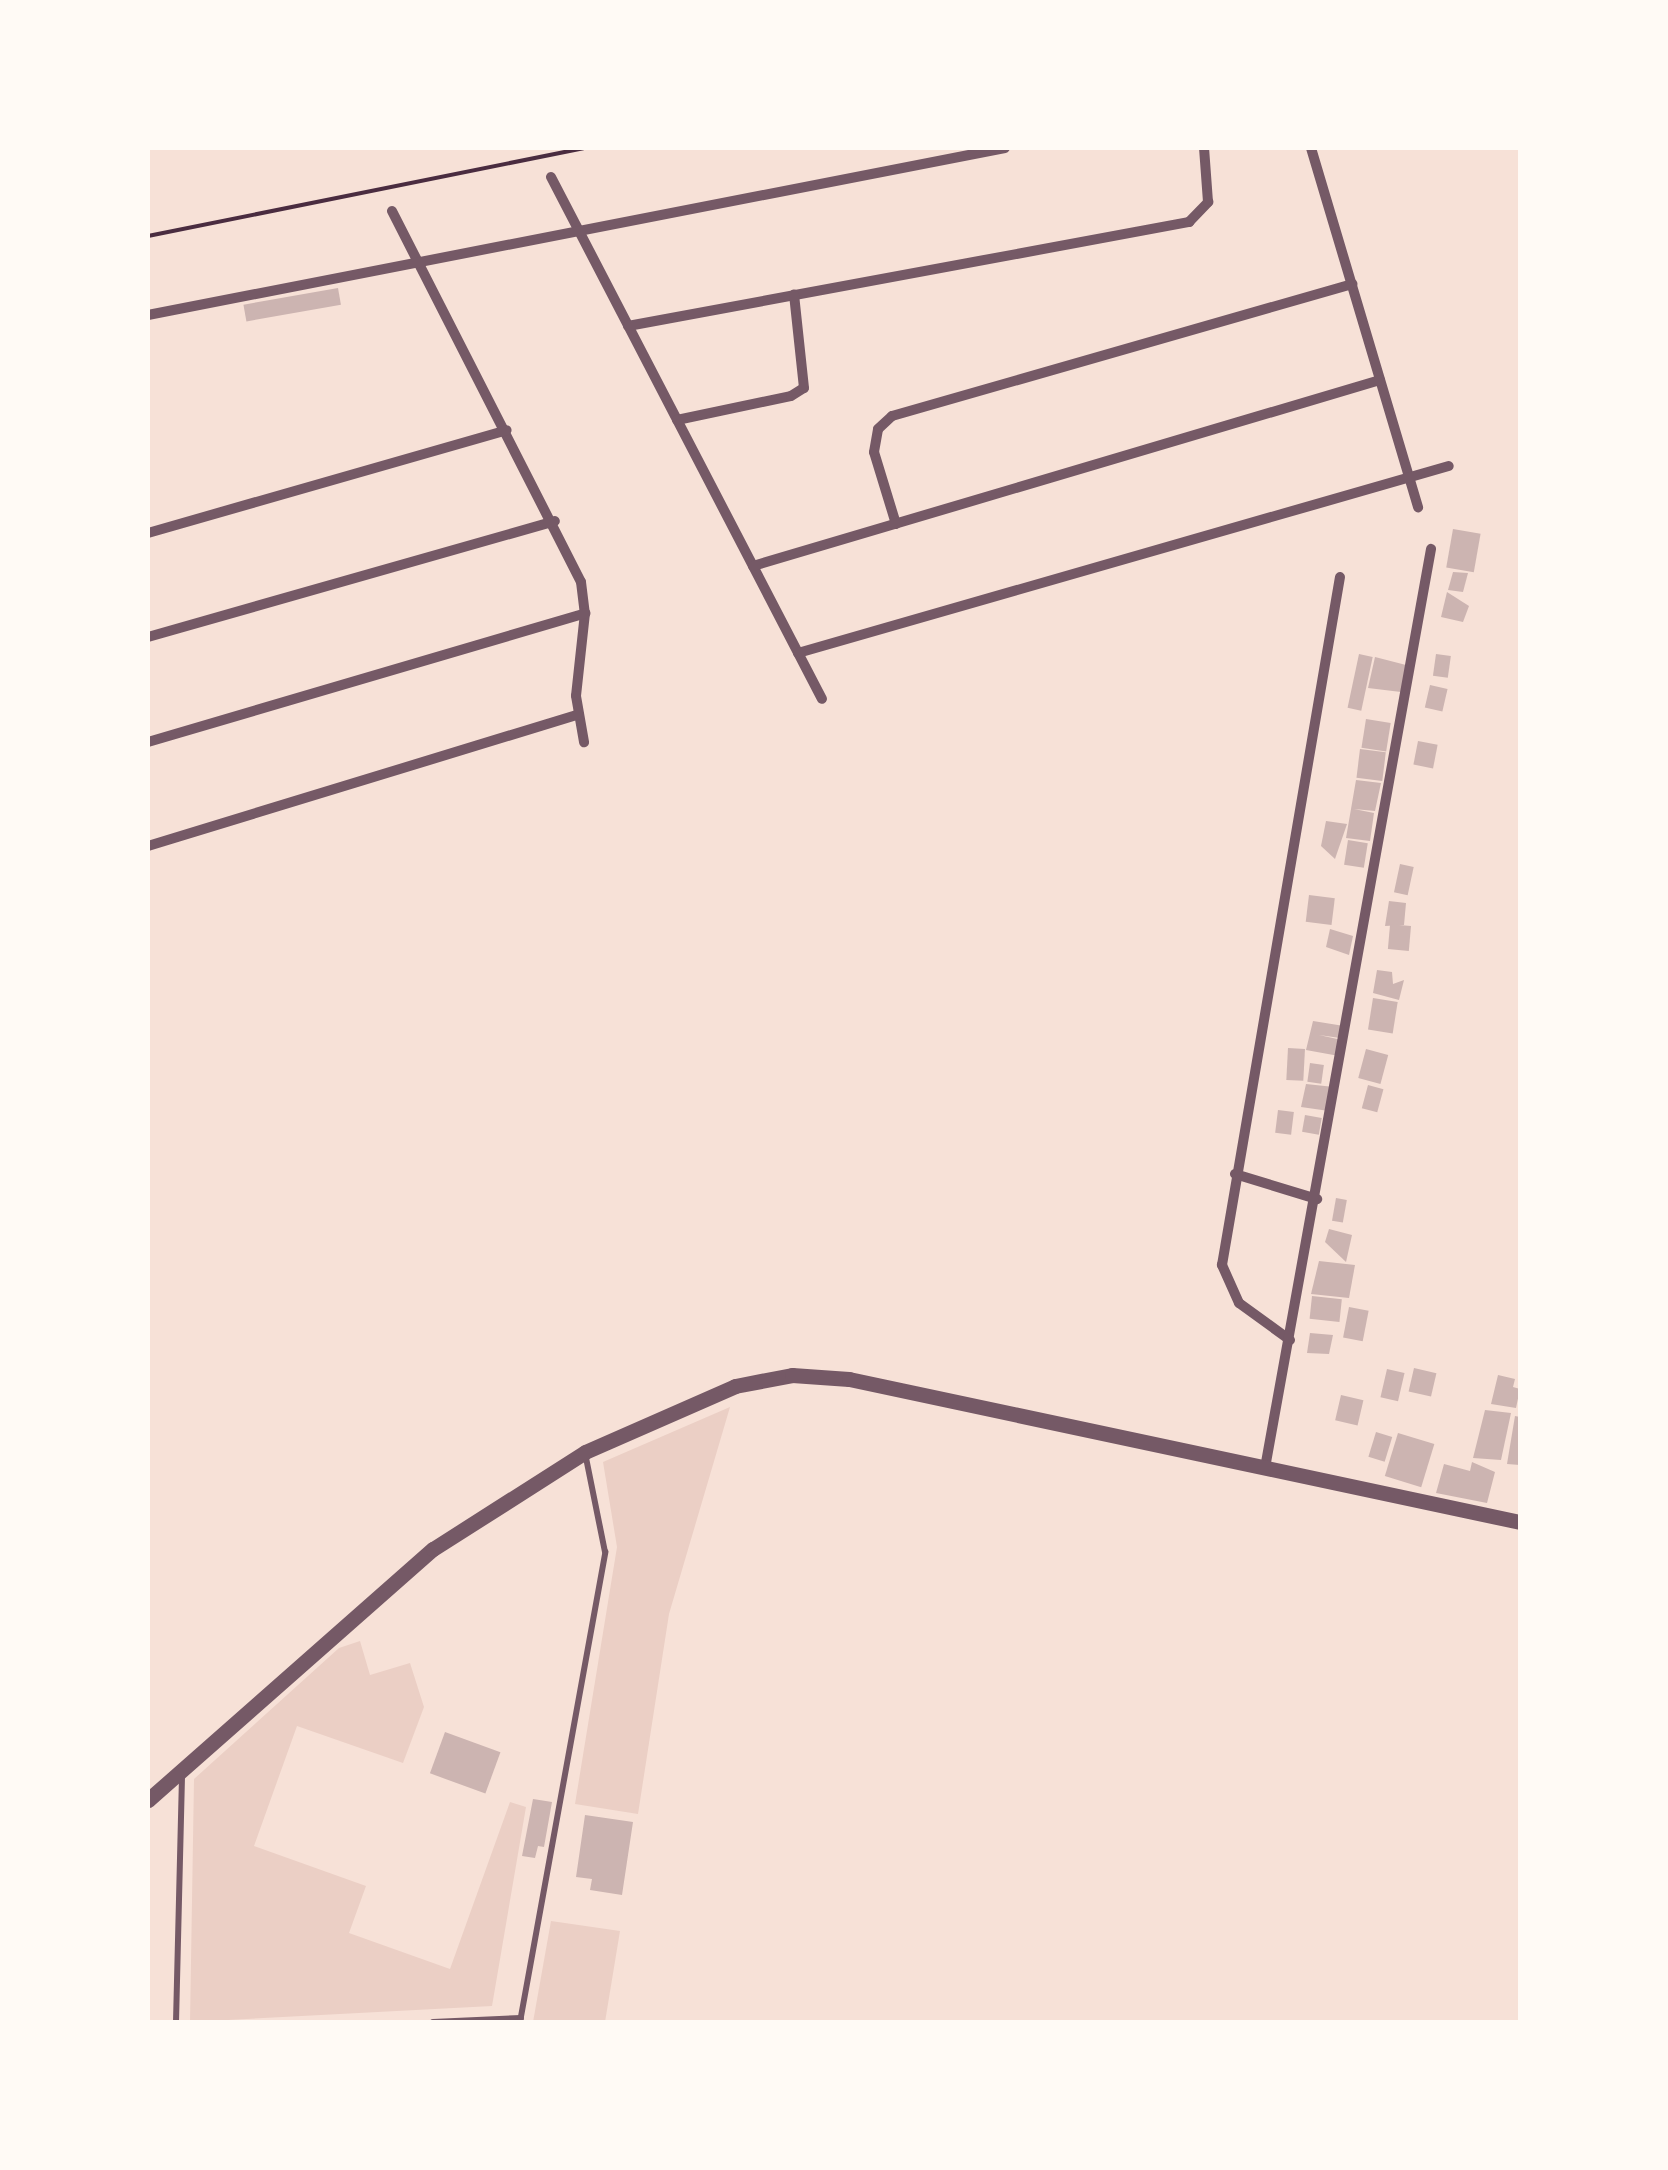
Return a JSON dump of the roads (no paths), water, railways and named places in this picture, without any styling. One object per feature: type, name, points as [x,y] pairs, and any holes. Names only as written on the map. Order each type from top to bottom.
[{"type":"street","points":[[148,315],[577,228],[1005,148]]},
{"type":"street","points":[[628,326],[1190,222],[1208,202],[1204,148]]},
{"type":"street","points":[[1311,148],[1418,507]]},
{"type":"street","points":[[551,177],[822,699]]},
{"type":"street","points":[[392,211],[555,521],[582,582],[585,612],[577,715],[584,742]]},
{"type":"street","points":[[896,524],[874,452],[878,429],[892,416],[1352,284]]},
{"type":"street","points":[[677,420],[791,396],[804,388],[794,295]]},
{"type":"street","points":[[753,566],[1380,380]]},
{"type":"street","points":[[148,532],[507,430]]},
{"type":"street","points":[[798,653],[1449,466]]},
{"type":"street","points":[[148,637],[555,521]]},
{"type":"street","points":[[1266,1468],[1318,1199],[1431,549]]},
{"type":"street","points":[[1290,1340],[1255,1319],[1227,1287],[1222,1265],[1340,577]]},
{"type":"street","points":[[148,742],[585,612]]},
{"type":"street","points":[[148,846],[577,715]]},
{"type":"street","points":[[1235,1174],[1318,1199]]},
{"type":"street","points":[[148,1800],[433,1549],[585,1452],[735,1386],[792,1375],[849,1379],[1520,1522]]},
{"type":"lane","points":[[433,2022],[521,2020],[604,1552],[585,1452]]},
{"type":"lane","points":[[176,2022],[182,1768]]}]
